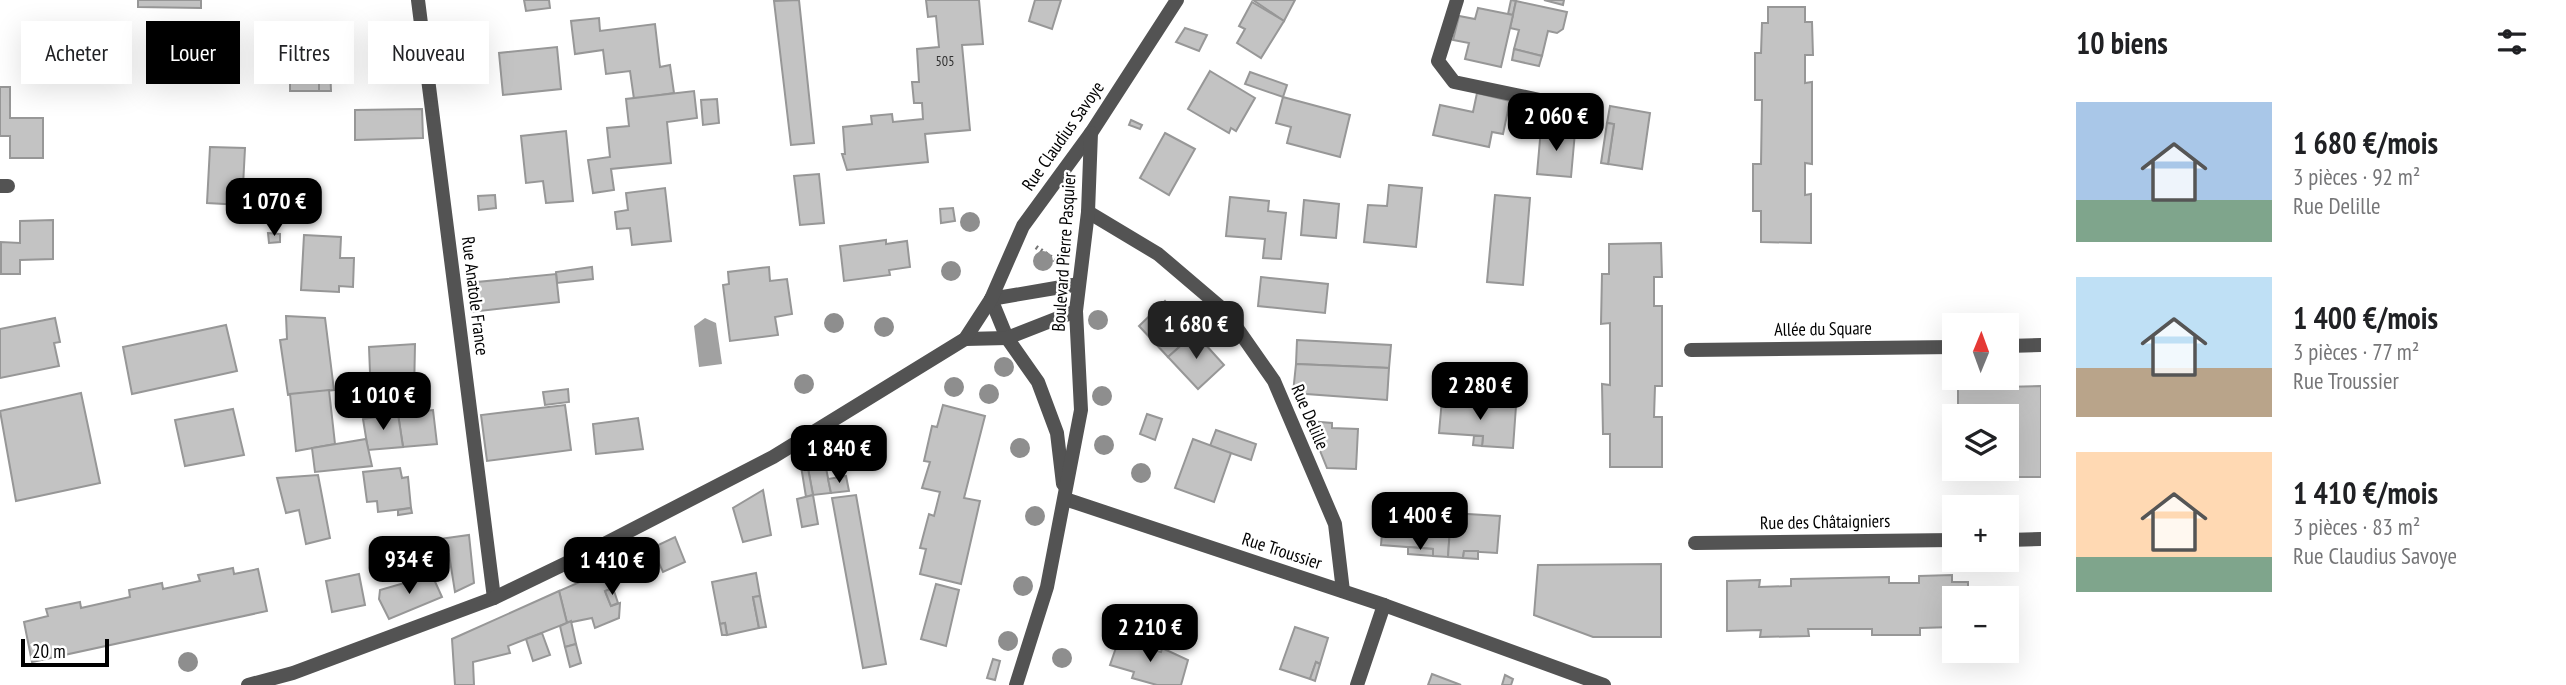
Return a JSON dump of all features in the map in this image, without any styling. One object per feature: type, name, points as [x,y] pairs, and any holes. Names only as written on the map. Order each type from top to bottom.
[{"type":"street","name":"Rue Anatole France","points":[[418,0],[494,598]]},
{"type":"street","name":"Rue Claudius Savoye","points":[[248,685],[293,673],[494,598],[773,457],[965,339],[991,299],[1023,226],[1091,133],[1177,0]]},
{"type":"street","points":[[1457,0],[1438,61],[1454,82],[1563,106]]},
{"type":"street","name":"Boulevard Pierre Pasquier","points":[[1016,685],[1047,587],[1081,410],[1076,312],[1088,212],[1091,133]]},
{"type":"street","name":"Rue Delille","points":[[1088,212],[1158,254],[1225,311],[1273,381],[1335,524],[1343,591]]},
{"type":"street","points":[[991,299],[1079,284]]},
{"type":"street","name":"Boulevard Pierre Pasquier","points":[[991,299],[1007,338],[1038,382],[1057,433],[1065,499]]},
{"type":"street","points":[[965,339],[1007,338],[1076,312]]},
{"type":"street","points":[[2020,346],[2041,345]]},
{"type":"street","name":"Allée du Square","points":[[1691,350],[1942,346]]},
{"type":"street","name":"Rue Troussier","points":[[1065,499],[1384,605],[1604,685]]},
{"type":"street","points":[[2019,540],[2041,539]]},
{"type":"street","name":"Rue des Châtaigniers","points":[[1695,543],[1942,540]]},
{"type":"street","points":[[1357,685],[1384,605]]},
{"type":"path","points":[[1034,246],[1063,265]]},
{"type":"shaded area","points":[[705,318],[716,323],[722,364],[699,367],[694,326]]},
{"type":"building","points":[[138,0],[201,0],[201,8],[138,7]]},
{"type":"building","points":[[524,0],[549,0],[550,8],[526,11]]},
{"type":"building","points":[[799,0],[814,143],[791,145],[774,1]]},
{"type":"building","points":[[926,0],[979,0],[983,44],[962,45],[970,130],[925,134],[928,162],[847,170],[842,154],[845,154],[843,127],[872,124],[871,116],[892,114],[893,122],[923,119],[922,103],[914,103],[912,82],[919,82],[917,49],[939,47],[936,16],[928,17]]},
{"type":"building","points":[[1035,0],[1061,0],[1052,29],[1029,21]]},
{"type":"building","points":[[1253,0],[1295,0],[1284,21]]},
{"type":"building","points":[[1511,0],[1516,1],[1513,15],[1508,14]]},
{"type":"building","points":[[1544,0],[1564,0],[1563,5]]},
{"type":"building","points":[[1516,1],[1567,12],[1563,29],[1557,33],[1548,31],[1542,56],[1514,49],[1519,30],[1510,28]]},
{"type":"building","points":[[1252,2],[1284,21],[1261,58],[1237,43],[1245,29],[1239,26]]},
{"type":"building","points":[[1768,7],[1805,7],[1805,22],[1812,22],[1813,55],[1805,55],[1805,83],[1812,82],[1812,164],[1805,163],[1805,195],[1811,194],[1811,243],[1761,242],[1761,211],[1753,211],[1753,164],[1761,164],[1762,100],[1755,100],[1755,53],[1761,53],[1762,23],[1768,23]]},
{"type":"building","points":[[1478,8],[1513,15],[1501,67],[1465,59],[1469,43],[1453,40],[1459,16],[1475,19]]},
{"type":"building","points":[[599,18],[600,31],[655,24],[660,67],[670,65],[674,93],[634,99],[630,71],[606,74],[603,50],[575,54],[571,21]]},
{"type":"building","points":[[1185,28],[1207,35],[1199,51],[1176,42]]},
{"type":"building","points":[[557,47],[561,89],[503,95],[499,53]]},
{"type":"building","points":[[1514,49],[1542,56],[1539,66],[1512,60]]},
{"type":"building","points":[[1210,71],[1255,98],[1236,131],[1231,128],[1229,133],[1188,109]]},
{"type":"building","points":[[1250,72],[1287,85],[1283,97],[1245,84]]},
{"type":"building","points":[[290,84],[319,84],[319,91],[290,91]]},
{"type":"building","points":[[319,84],[331,84],[331,91],[319,91]]},
{"type":"building","points":[[0,87],[10,87],[10,118],[43,118],[43,158],[10,158],[10,136],[0,136]]},
{"type":"building","points":[[694,91],[697,118],[667,122],[671,163],[611,169],[614,190],[593,193],[588,160],[610,157],[607,128],[629,126],[626,99]]},
{"type":"building","points":[[1477,93],[1510,101],[1503,134],[1492,132],[1489,147],[1433,135],[1440,105],[1473,112]]},
{"type":"building","points":[[1283,97],[1350,115],[1340,157],[1287,143],[1291,127],[1276,123]]},
{"type":"building","points":[[717,99],[719,123],[703,125],[701,100]]},
{"type":"building","points":[[1610,106],[1650,113],[1642,169],[1608,164],[1614,124],[1607,123]]},
{"type":"building","points":[[422,109],[423,138],[355,140],[355,110]]},
{"type":"building","points":[[1131,120],[1142,125],[1140,129],[1129,125]]},
{"type":"building","points":[[1607,123],[1614,124],[1608,164],[1601,163]]},
{"type":"building","points":[[1541,128],[1575,132],[1571,177],[1537,174]]},
{"type":"building","points":[[566,131],[573,201],[546,203],[543,181],[526,183],[521,136]]},
{"type":"building","points":[[1165,133],[1195,149],[1169,195],[1140,178]]},
{"type":"building","points":[[210,147],[245,148],[242,205],[207,203]]},
{"type":"building","points":[[819,174],[824,223],[800,225],[794,176]]},
{"type":"building","points":[[1389,185],[1422,188],[1416,247],[1364,242],[1368,205],[1387,206]]},
{"type":"building","points":[[665,188],[671,241],[632,245],[630,228],[617,229],[615,212],[628,210],[626,193]]},
{"type":"building","points":[[495,195],[496,208],[479,210],[478,196]]},
{"type":"building","points":[[1495,195],[1530,198],[1523,285],[1487,282]]},
{"type":"building","points":[[1230,197],[1269,201],[1268,211],[1286,213],[1281,259],[1263,258],[1265,239],[1226,236]]},
{"type":"building","points":[[1304,200],[1339,204],[1336,238],[1301,235]]},
{"type":"building","points":[[953,208],[955,221],[941,223],[940,209]]},
{"type":"building","points":[[53,220],[53,259],[20,260],[20,274],[1,274],[1,242],[20,243],[20,221]]},
{"type":"building","points":[[268,233],[280,234],[280,242],[269,243]]},
{"type":"building","points":[[304,235],[341,237],[340,258],[354,258],[353,287],[339,286],[339,292],[301,290]]},
{"type":"building","points":[[886,240],[886,244],[907,241],[910,267],[889,270],[890,275],[844,281],[840,246]]},
{"type":"building","points":[[1661,243],[1662,277],[1654,277],[1654,306],[1662,306],[1662,386],[1655,386],[1654,417],[1662,417],[1662,467],[1610,467],[1610,434],[1603,434],[1602,384],[1610,385],[1610,323],[1601,324],[1602,274],[1609,274],[1609,244]]},
{"type":"building","points":[[592,267],[593,279],[557,283],[556,272]]},
{"type":"building","points":[[769,267],[770,281],[787,279],[792,314],[775,317],[778,335],[730,341],[723,285],[729,284],[728,272]]},
{"type":"building","points":[[556,274],[559,302],[471,312],[467,283]]},
{"type":"building","points":[[1261,277],[1328,284],[1325,313],[1258,306]]},
{"type":"building","points":[[1165,301],[1195,333],[1168,357],[1139,326]]},
{"type":"building","points":[[286,316],[325,318],[334,390],[288,395],[280,340],[287,339]]},
{"type":"building","points":[[55,318],[60,342],[54,343],[59,366],[0,378],[0,329]]},
{"type":"building","points":[[226,325],[237,371],[132,394],[123,347]]},
{"type":"building","points":[[1195,333],[1224,365],[1198,389],[1168,357]]},
{"type":"building","points":[[1297,340],[1391,345],[1389,368],[1296,364]]},
{"type":"building","points":[[415,344],[414,395],[371,398],[369,347]]},
{"type":"building","points":[[1296,364],[1389,368],[1387,400],[1293,393]]},
{"type":"building","points":[[2041,386],[2041,477],[2019,477],[2019,404],[1958,404],[1958,390],[2020,390],[2020,387]]},
{"type":"building","points":[[568,389],[569,402],[545,405],[543,392]]},
{"type":"building","points":[[329,390],[335,444],[296,451],[290,394]]},
{"type":"building","points":[[81,393],[100,483],[16,501],[0,411]]},
{"type":"building","points":[[1442,399],[1516,406],[1513,448],[1482,446],[1483,436],[1439,433]]},
{"type":"building","points":[[565,405],[571,450],[487,461],[481,415]]},
{"type":"building","points":[[943,405],[985,416],[964,498],[980,501],[961,584],[920,574],[926,549],[920,548],[929,514],[934,516],[940,492],[922,488],[930,462],[924,461],[932,426],[937,427]]},
{"type":"building","points":[[233,409],[244,455],[185,466],[175,420]]},
{"type":"building","points":[[433,410],[437,444],[403,447],[398,414]]},
{"type":"building","points":[[398,414],[403,447],[368,450],[363,419]]},
{"type":"building","points":[[1147,414],[1162,419],[1155,440],[1140,434]]},
{"type":"building","points":[[638,418],[643,449],[596,454],[593,424]]},
{"type":"building","points":[[1308,421],[1332,423],[1332,428],[1358,429],[1356,469],[1327,468]]},
{"type":"building","points":[[1216,430],[1256,444],[1251,460],[1210,446]]},
{"type":"building","points":[[1474,436],[1483,436],[1482,446],[1473,445]]},
{"type":"building","points":[[366,439],[372,466],[315,472],[312,448]]},
{"type":"building","points":[[1193,439],[1231,453],[1214,502],[1175,488]]},
{"type":"building","points":[[823,453],[831,493],[813,495],[807,463]]},
{"type":"building","points":[[807,463],[813,495],[806,497],[801,466]]},
{"type":"building","points":[[400,468],[402,478],[408,477],[411,508],[378,512],[377,501],[367,502],[363,472]]},
{"type":"building","points":[[318,475],[330,538],[306,544],[299,510],[286,513],[277,478]]},
{"type":"building","points":[[846,476],[849,491],[831,493],[828,479]]},
{"type":"building","points":[[763,490],[771,535],[743,542],[733,508]]},
{"type":"building","points":[[813,495],[818,524],[802,527],[797,499]]},
{"type":"building","points":[[856,495],[886,664],[863,668],[832,498]]},
{"type":"building","points":[[411,508],[412,513],[398,515],[398,510]]},
{"type":"building","points":[[1384,508],[1451,513],[1448,557],[1433,556],[1433,549],[1381,545]]},
{"type":"building","points":[[1451,513],[1500,516],[1497,553],[1464,551],[1463,558],[1448,557]]},
{"type":"building","points":[[469,535],[474,583],[455,592],[449,554],[434,556],[432,540]]},
{"type":"building","points":[[675,537],[685,562],[663,572],[652,548]]},
{"type":"building","points":[[1408,547],[1433,549],[1433,556],[1408,554]]},
{"type":"building","points":[[1464,551],[1478,551],[1478,559],[1463,558]]},
{"type":"building","points":[[1661,564],[1661,637],[1593,637],[1534,615],[1538,565]]},
{"type":"building","points":[[233,568],[234,574],[258,569],[267,611],[32,662],[24,622],[48,616],[46,609],[80,602],[81,608],[130,597],[129,590],[162,583],[163,589],[200,581],[198,575]]},
{"type":"building","points":[[607,570],[613,588],[605,591],[611,606],[620,603],[619,618],[595,628],[592,618],[567,623],[559,591]]},
{"type":"building","points":[[756,573],[760,596],[753,597],[759,628],[727,635],[725,623],[720,624],[712,582]]},
{"type":"building","points":[[359,574],[365,605],[332,612],[326,581]]},
{"type":"building","points":[[432,575],[442,597],[389,619],[379,599],[380,590]]},
{"type":"building","points":[[1952,575],[1952,582],[1968,582],[1968,586],[1942,586],[1942,627],[1920,628],[1920,635],[1872,635],[1872,629],[1808,629],[1809,636],[1760,637],[1761,630],[1727,631],[1727,581],[1760,580],[1759,587],[1791,586],[1791,579],[1889,577],[1889,583],[1919,583],[1919,576]]},
{"type":"building","points":[[936,584],[959,590],[946,646],[921,639]]},
{"type":"building","points":[[613,588],[618,603],[611,606],[605,591]]},
{"type":"building","points":[[559,591],[567,623],[508,646],[510,653],[473,662],[474,685],[455,685],[452,639]]},
{"type":"building","points":[[760,596],[766,627],[759,628],[753,597]]},
{"type":"building","points":[[571,621],[576,644],[565,647],[560,626]]},
{"type":"building","points":[[725,623],[727,635],[722,635],[720,624]]},
{"type":"building","points":[[1295,627],[1328,638],[1320,664],[1316,662],[1310,679],[1280,669]]},
{"type":"building","points":[[542,633],[550,655],[533,661],[526,639]]},
{"type":"building","points":[[1120,636],[1132,639],[1131,644],[1161,652],[1162,648],[1188,660],[1181,685],[1157,685],[1132,678],[1134,672],[1110,665]]},
{"type":"building","points":[[576,644],[581,663],[570,667],[565,647]]},
{"type":"building","points":[[993,659],[1000,661],[995,680],[987,678]]},
{"type":"building","points":[[1316,662],[1320,664],[1315,681],[1310,679]]},
{"type":"building","points":[[1432,674],[1461,685],[1428,685]]},
{"type":"building","points":[[1505,675],[1513,679],[1511,685],[1502,685]]}]
